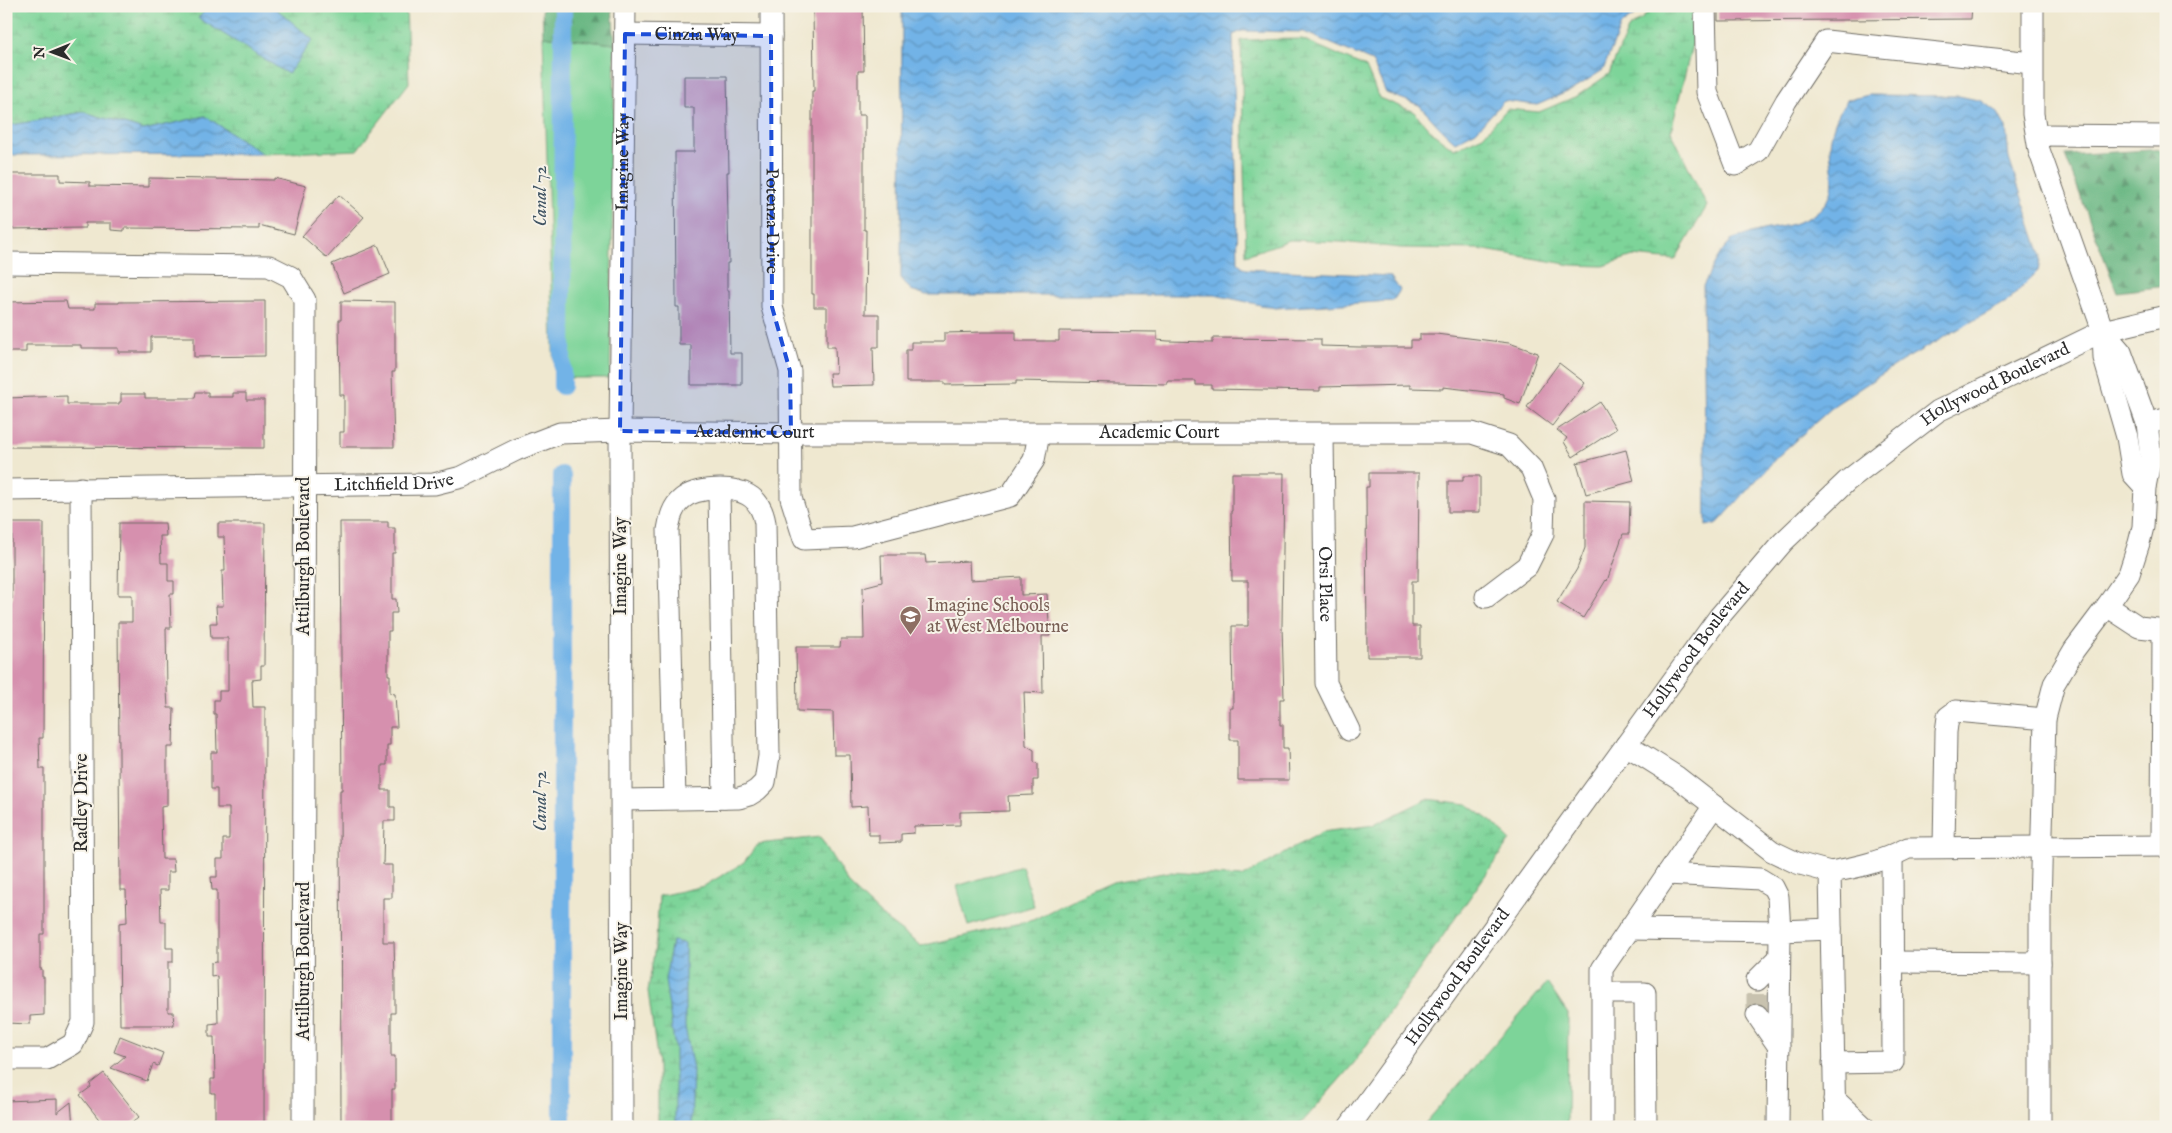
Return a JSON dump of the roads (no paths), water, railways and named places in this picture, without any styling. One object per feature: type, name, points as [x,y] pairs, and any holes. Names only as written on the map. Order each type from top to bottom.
[{"type":"street","name":"Imagine Way","points":[[622,1127],[620,431],[624,6]]},
{"type":"street","name":"Potenza Drive","points":[[771,6],[772,307],[790,371],[791,498],[804,540],[853,537],[1010,496],[1034,460],[1039,434]]},
{"type":"street","points":[[1705,6],[1707,92],[1735,164],[1758,151],[1786,101],[1826,41],[2032,63]]},
{"type":"street","points":[[2032,6],[2033,114],[2043,161],[2103,331],[2104,358],[2127,437],[2133,474],[2145,487]]},
{"type":"street","name":"Cinzia Way","points":[[625,34],[771,36]]},
{"type":"street","points":[[2037,135],[2166,136]]},
{"type":"street","name":"Attilburgh Boulevard","points":[[6,263],[269,266],[291,278],[305,300],[303,1127]]},
{"type":"street","name":"Hollywood Boulevard","points":[[1349,1127],[1719,617],[1783,542],[1847,481],[1938,412],[2103,331],[2166,316]]},
{"type":"street","points":[[2040,1127],[2040,962],[2045,719],[2054,684],[2074,650],[2128,574],[2143,527],[2145,487],[2156,421],[2121,352],[2103,331]]},
{"type":"street","name":"Academic Court","points":[[620,431],[791,434],[1472,433],[1509,445],[1531,468],[1544,500],[1543,534],[1527,566],[1486,597]]},
{"type":"street","name":"Litchfield Drive","points":[[6,490],[434,484],[462,477],[516,450],[560,433],[620,431]]},
{"type":"street","name":"Orsi Place","points":[[1323,434],[1326,683],[1348,730]]},
{"type":"street","name":"Radley Drive","points":[[6,1059],[46,1059],[73,1044],[83,1022],[81,488]]},
{"type":"street","points":[[622,800],[739,798],[757,790],[765,782],[768,772],[765,523],[760,506],[749,495],[741,492],[719,490],[692,493],[682,499],[670,517],[668,530],[674,799]]},
{"type":"street","points":[[719,490],[724,798]]},
{"type":"street","points":[[1626,745],[1677,777],[1772,851],[1797,863],[1830,872],[1862,867],[1908,848],[2164,846],[2164,630],[2139,628],[2107,606]]},
{"type":"street","points":[[1944,848],[1946,732],[1948,717],[1956,711],[2045,719]]},
{"type":"street","points":[[1602,1127],[1602,969],[1714,806]]},
{"type":"street","points":[[1833,1062],[1893,1062],[1892,856]]},
{"type":"street","points":[[1830,872],[1835,1127]]},
{"type":"street","points":[[1667,874],[1760,879],[1773,887],[1778,897],[1780,931],[1778,1127]]},
{"type":"street","points":[[1629,929],[1780,931],[1831,929]]},
{"type":"street","points":[[1757,980],[1780,958]]},
{"type":"street","points":[[1893,962],[2040,962]]},
{"type":"street","points":[[1602,993],[1645,993],[1646,1127]]},
{"type":"street","points":[[1757,1015],[1779,1047]]},
{"type":"street","points":[[1834,1099],[1864,1127]]},
{"type":"water","points":[[210,6],[273,6],[313,40],[288,74],[198,18]]},
{"type":"water","points":[[902,6],[1641,6],[1638,13],[1621,25],[1603,70],[1572,90],[1537,105],[1504,101],[1476,131],[1455,142],[1419,105],[1386,93],[1372,61],[1304,32],[1242,31],[1233,35],[1238,263],[1246,269],[1390,276],[1400,290],[1393,301],[1275,308],[1215,295],[926,295],[911,290],[901,278]]},
{"type":"water","points":[[1869,95],[1959,96],[1982,101],[1998,113],[2006,128],[2009,159],[2041,255],[2038,271],[2008,301],[1902,361],[1836,404],[1777,457],[1718,523],[1706,526],[1703,286],[1719,255],[1732,240],[1754,232],[1800,222],[1820,210],[1828,199],[1833,185],[1830,145],[1837,118],[1847,100]]},
{"type":"water","points":[[84,112],[144,130],[205,116],[263,154],[6,155],[6,126]]},
{"type":"water","points":[[672,941],[685,943],[685,1026],[693,1070],[691,1127],[675,1127],[675,1049],[665,980]]},
{"type":"waterway","name":"Canal 72","points":[[562,386],[563,6]]},
{"type":"waterway","name":"Canal 72","points":[[562,475],[562,1127]]},
{"type":"tunnel","points":[[1757,980],[1757,1015]]},
{"type":"place","name":"Imagine Schools at West Melbourne","points":[[911,635]]}]
